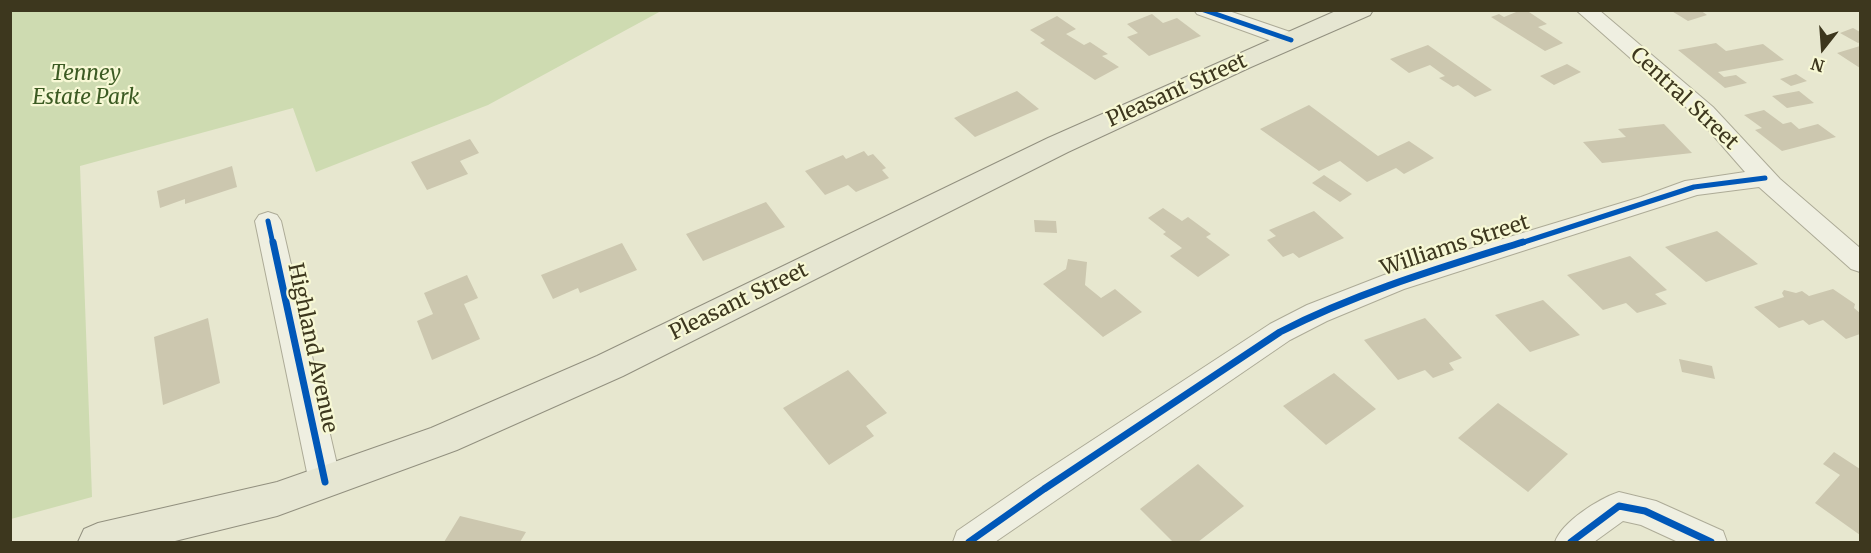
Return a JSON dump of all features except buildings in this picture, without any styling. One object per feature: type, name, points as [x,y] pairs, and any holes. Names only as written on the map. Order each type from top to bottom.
[{"type":"main road","name":"Pleasant Street","points":[[98,543],[277,499],[444,439],[610,366],[1058,146],[1361,10]]},
{"type":"street","points":[[1204,10],[1292,40]]},
{"type":"street","name":"Central Street","points":[[1586,10],[1705,112],[1765,178],[1860,262]]},
{"type":"street","name":"Williams Street","points":[[969,543],[1044,489],[1280,332],[1317,313],[1394,282],[1650,203],[1694,187],[1765,178]]},
{"type":"street","name":"Highland Avenue","points":[[267,221],[325,482]]},
{"type":"street","points":[[1571,543],[1578,535],[1619,506],[1645,511],[1711,543]]},
{"type":"green space","name":"Tenney Estate Park","points":[[11,10],[661,11],[488,105],[316,172],[293,108],[80,166],[92,497],[11,519]]},
{"type":"cycle path","points":[[1204,10],[1291,40]]},
{"type":"cycle path","points":[[969,542],[1044,489],[1280,332],[1317,313],[1394,282],[1650,203],[1694,187],[1765,178]]},
{"type":"cycle path","points":[[268,221],[325,482]]},
{"type":"cycle path","points":[[1571,542],[1619,506],[1645,511],[1711,542]]}]
